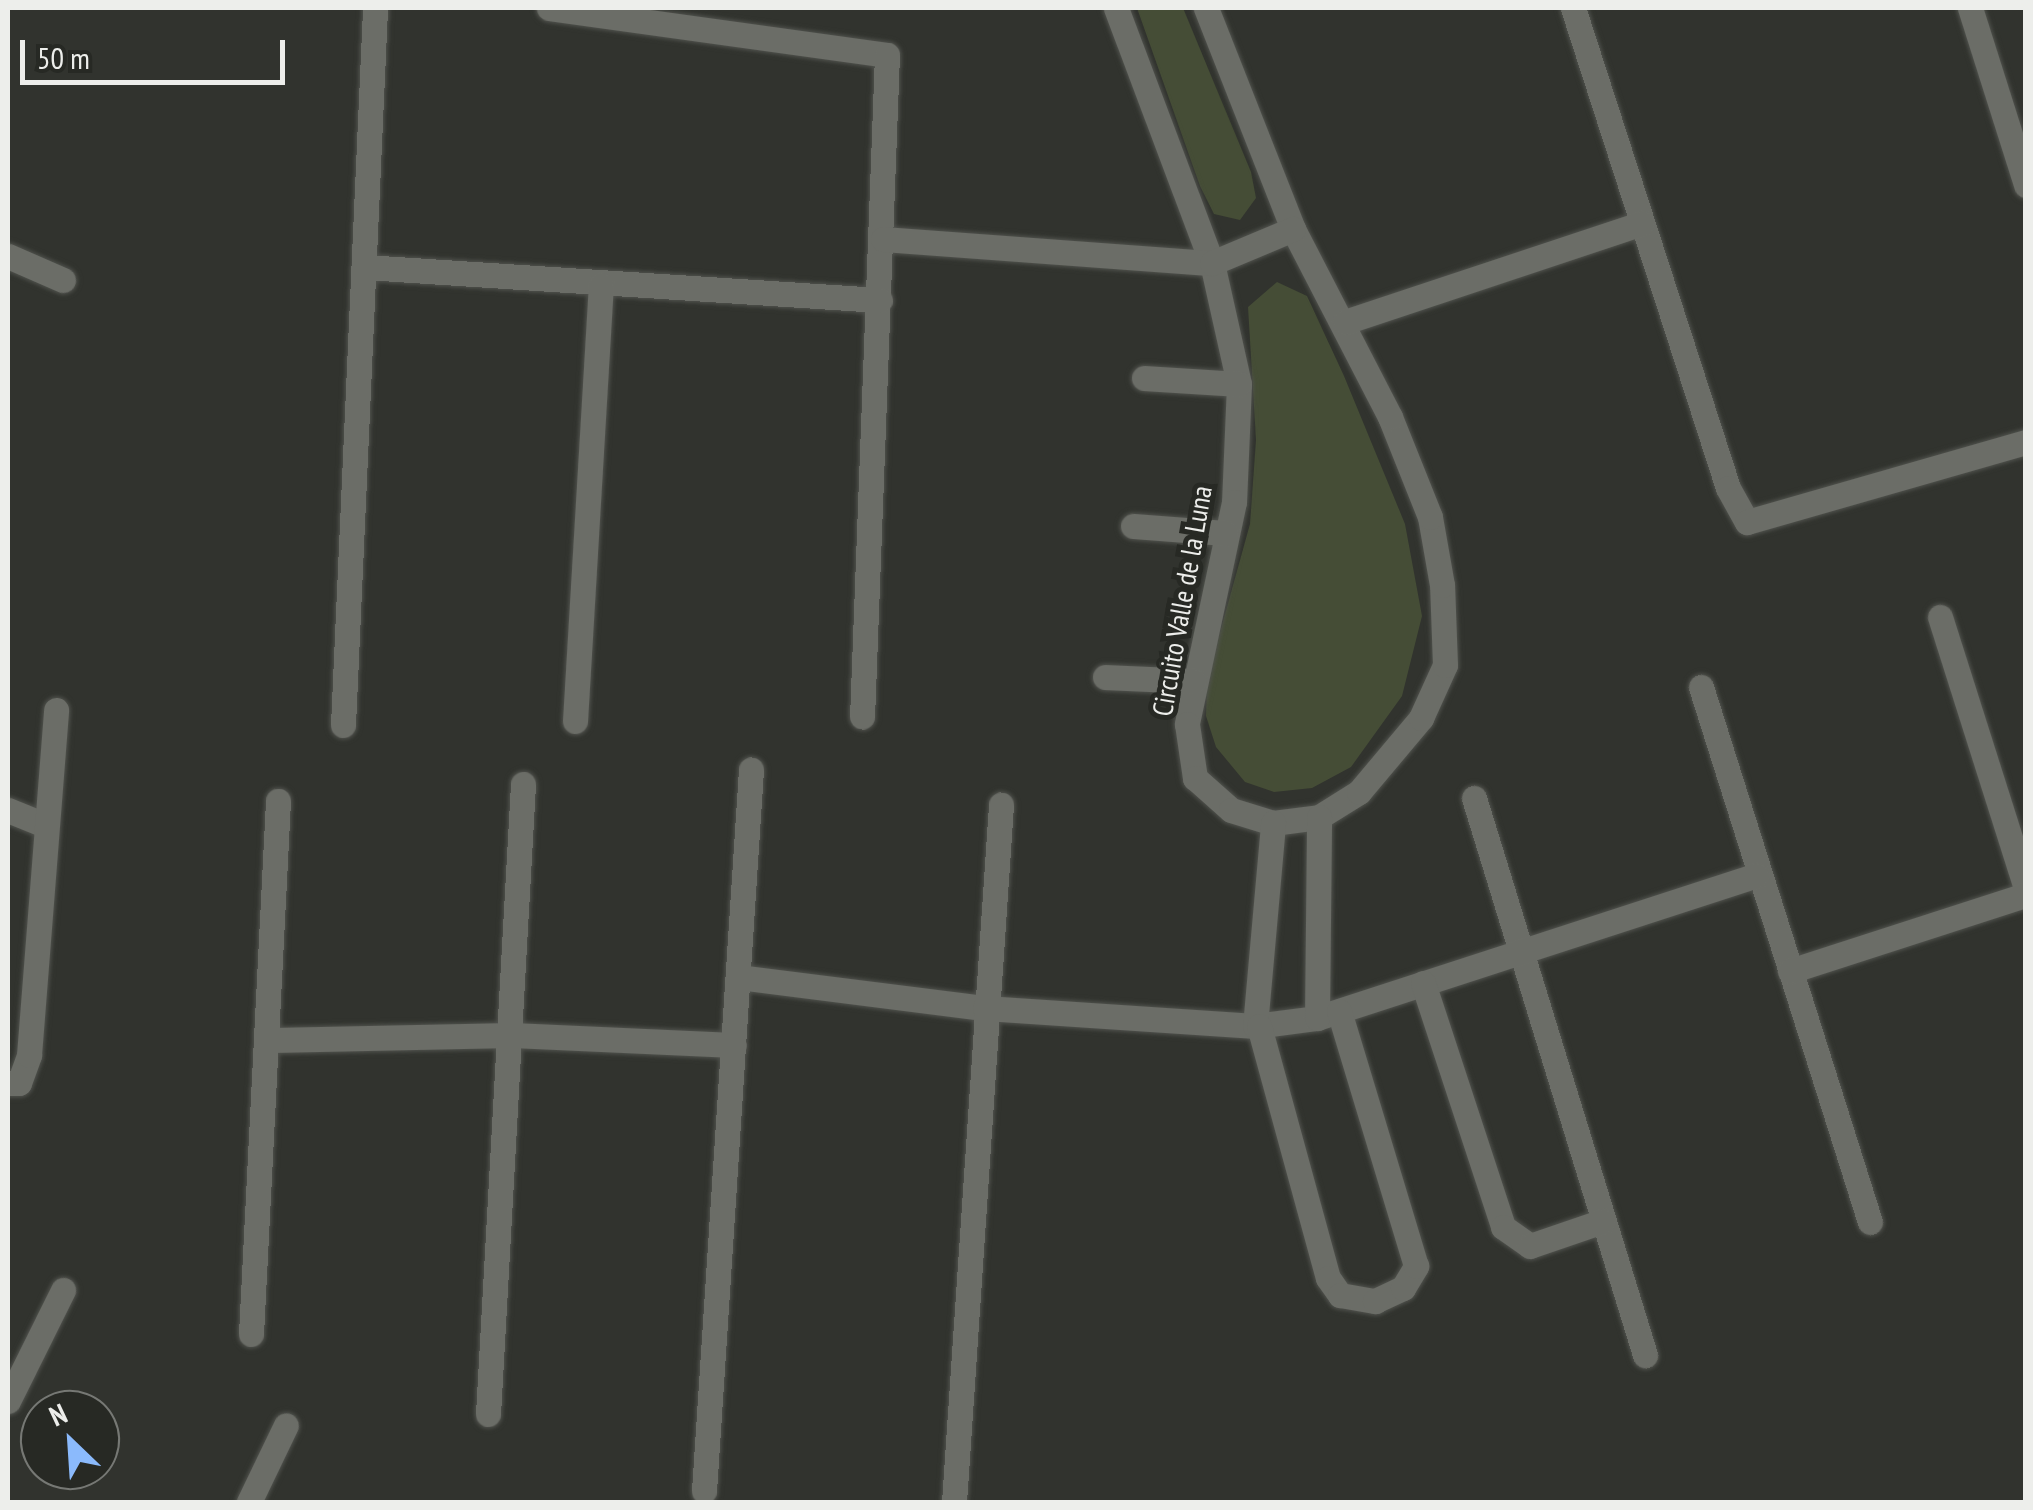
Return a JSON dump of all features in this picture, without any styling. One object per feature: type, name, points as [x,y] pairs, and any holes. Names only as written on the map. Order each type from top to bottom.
[{"type":"street","points":[[344,725],[376,8]]},
{"type":"street","points":[[549,8],[886,55],[883,239],[862,718]]},
{"type":"street","name":"Circuito Valle de la Luna","points":[[1116,8],[1212,263],[1238,384],[1226,533],[1186,724],[1195,778],[1231,810],[1273,823],[1319,816],[1389,763],[1445,664],[1430,518],[1345,322],[1293,229],[1206,8]]},
{"type":"street","points":[[1573,8],[1642,223],[1747,522],[2026,442]]},
{"type":"street","points":[[1970,8],[2026,185]]},
{"type":"street","points":[[1345,322],[1642,223]]},
{"type":"street","points":[[883,239],[1212,263],[1293,229]]},
{"type":"street","points":[[8,256],[63,280]]},
{"type":"street","points":[[365,268],[880,300]]},
{"type":"street","points":[[575,721],[602,285]]},
{"type":"street","points":[[1144,378],[1238,384]]},
{"type":"street","points":[[1133,526],[1226,533]]},
{"type":"street","points":[[1790,971],[2026,891],[1940,617]]},
{"type":"street","points":[[1105,677],[1194,680]]},
{"type":"street","points":[[1701,687],[1756,875],[1870,1222]]},
{"type":"street","points":[[8,1083],[19,1083],[29,1055],[42,824],[56,710]]},
{"type":"street","points":[[704,1492],[751,770]]},
{"type":"street","points":[[488,1414],[523,784]]},
{"type":"street","points":[[1474,798],[1517,953],[1645,1355]]},
{"type":"street","points":[[251,1334],[272,1040],[278,801]]},
{"type":"street","points":[[954,1502],[984,1008],[1001,805]]},
{"type":"street","points":[[8,810],[42,824]]},
{"type":"street","points":[[1273,823],[1257,1026],[1328,1278],[1340,1295],[1375,1301],[1402,1288],[1416,1266],[1328,1015],[1319,816]]},
{"type":"street","points":[[738,977],[984,1008],[1257,1026],[1328,1015],[1756,875]]},
{"type":"street","points":[[1424,984],[1503,1226],[1530,1246],[1603,1222]]},
{"type":"street","points":[[272,1040],[512,1036],[734,1045]]},
{"type":"street","points":[[8,1401],[63,1290]]},
{"type":"street","points":[[250,1502],[286,1425]]},
{"type":"green space","points":[[1137,8],[1183,8],[1251,172],[1256,198],[1240,220],[1214,214],[1200,186]]},
{"type":"green space","points":[[1277,282],[1307,296],[1344,376],[1405,524],[1422,616],[1402,696],[1351,767],[1312,788],[1274,792],[1245,782],[1216,747],[1206,716],[1207,679],[1250,524],[1256,440],[1248,307]]}]
